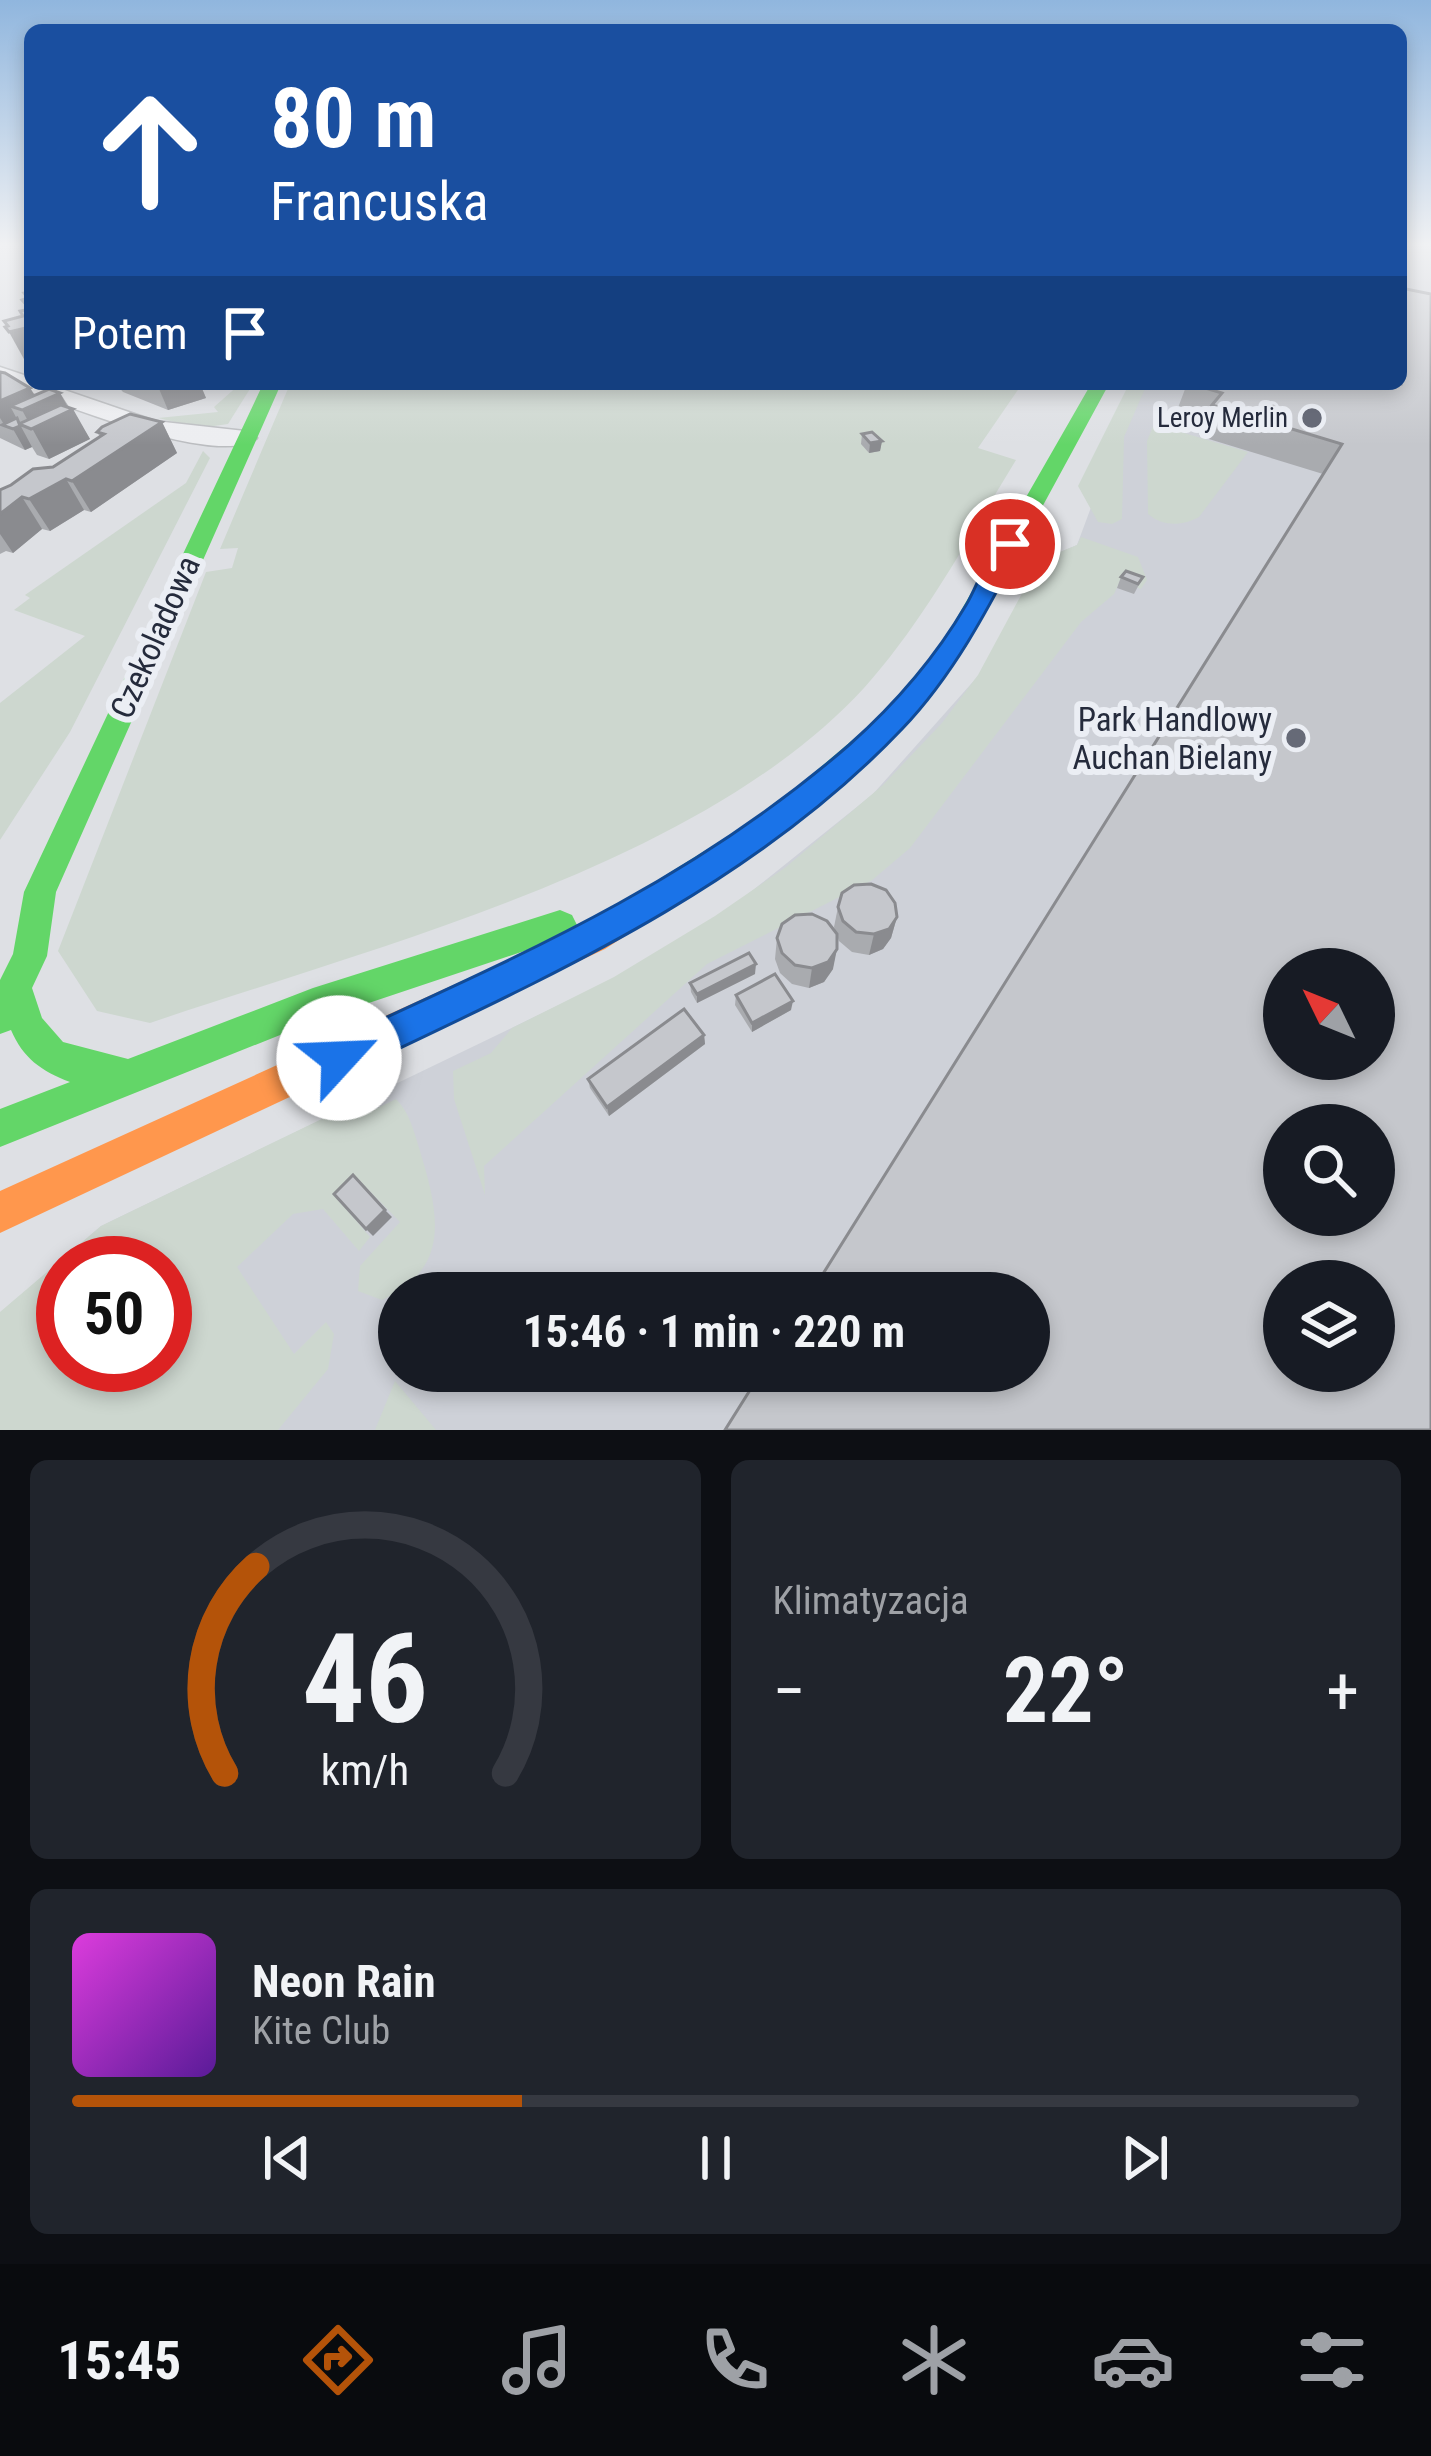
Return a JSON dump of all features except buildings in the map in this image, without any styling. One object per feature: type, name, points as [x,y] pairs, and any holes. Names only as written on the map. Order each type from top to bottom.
[{"type":"main road","name":"Czekoladowa","points":[[0,1017],[30,956],[40,892],[269,390]]},
{"type":"main road","points":[[0,1212],[593,938],[726,856],[852,760],[924,685],[976,609],[1097,390]]},
{"type":"main road","name":"Czekoladowa","points":[[0,938],[40,892]]},
{"type":"main road","points":[[0,1128],[313,1005],[662,893]]},
{"type":"main road","points":[[16,988],[22,1026],[31,1045],[62,1064],[124,1076]]},
{"type":"street","points":[[49,390],[145,424],[195,436],[245,438]]},
{"type":"street","points":[[103,447],[145,424]]},
{"type":"shaded area","points":[[1407,312],[1431,312],[1431,1430],[0,1430],[0,1313],[36,1282],[36,1392],[192,1392],[192,1236],[89,1236],[101,1226],[615,978],[727,911],[873,794],[995,657],[1039,561],[1077,545],[1135,390],[1407,390]]},
{"type":"shaded area","points":[[233,390],[249,390],[228,424],[200,428],[158,418],[218,412],[214,407]]},
{"type":"shaded area","points":[[287,390],[1018,390],[978,448],[1016,460],[945,578],[864,688],[796,750],[715,805],[626,852],[530,893],[150,1023],[97,1011],[58,951],[206,572],[232,568],[238,548],[220,549]]},
{"type":"shaded area","points":[[1126,390],[1144,390],[1124,437],[1122,519],[1112,524],[1098,522],[1078,486]]},
{"type":"shaded area","points":[[1154,424],[1248,452],[1193,520],[1167,523],[1148,514],[1147,441]]},
{"type":"shaded area","points":[[203,451],[210,458],[70,732],[0,840],[0,703],[85,636],[14,610],[30,598],[25,595],[186,483]]},
{"type":"shaded area","points":[[1081,537],[1138,557],[1147,580],[1141,589],[1120,581],[1114,594],[1081,622],[910,848],[871,881],[707,964],[484,1166],[485,1195],[454,1099],[453,1071],[491,1053],[512,1028],[614,977],[715,916],[786,867],[883,785],[942,723],[978,675],[1040,560],[1077,545]]},
{"type":"shaded area","points":[[396,1099],[420,1151],[432,1195],[434,1236],[420,1272],[378,1272],[378,1298],[358,1291],[360,1266],[400,1222],[360,1181],[340,1202],[370,1237],[359,1251],[323,1209],[293,1214],[237,1267],[294,1354],[326,1322],[334,1334],[328,1369],[278,1430],[0,1430],[0,1312],[36,1281],[36,1392],[192,1392],[192,1236],[89,1236],[101,1226],[328,1116],[359,1117]]},
{"type":"shaded area","points":[[391,1392],[404,1392],[436,1430],[375,1430]]},
{"type":"traffic: fast","points":[[0,1017],[30,956],[40,892],[269,390]]},
{"type":"traffic: fast","points":[[641,908],[780,819],[892,722],[953,647],[1097,390]]},
{"type":"traffic: fast","points":[[0,1128],[313,1005],[560,925]]},
{"type":"traffic: fast","points":[[15,988],[29,1030],[50,1054],[64,1062],[124,1076]]},
{"type":"traffic: slow","points":[[0,1212],[593,938],[641,908]]},
{"type":"place","name":"Leroy Merlin","points":[[1312,418]]},
{"type":"place","name":"Park Handlowy Auchan Bielany","points":[[1296,738]]},
{"type":"route","points":[[339,1058],[593,938],[712,865],[807,799],[892,722],[924,685],[976,609],[1010,544]]}]
